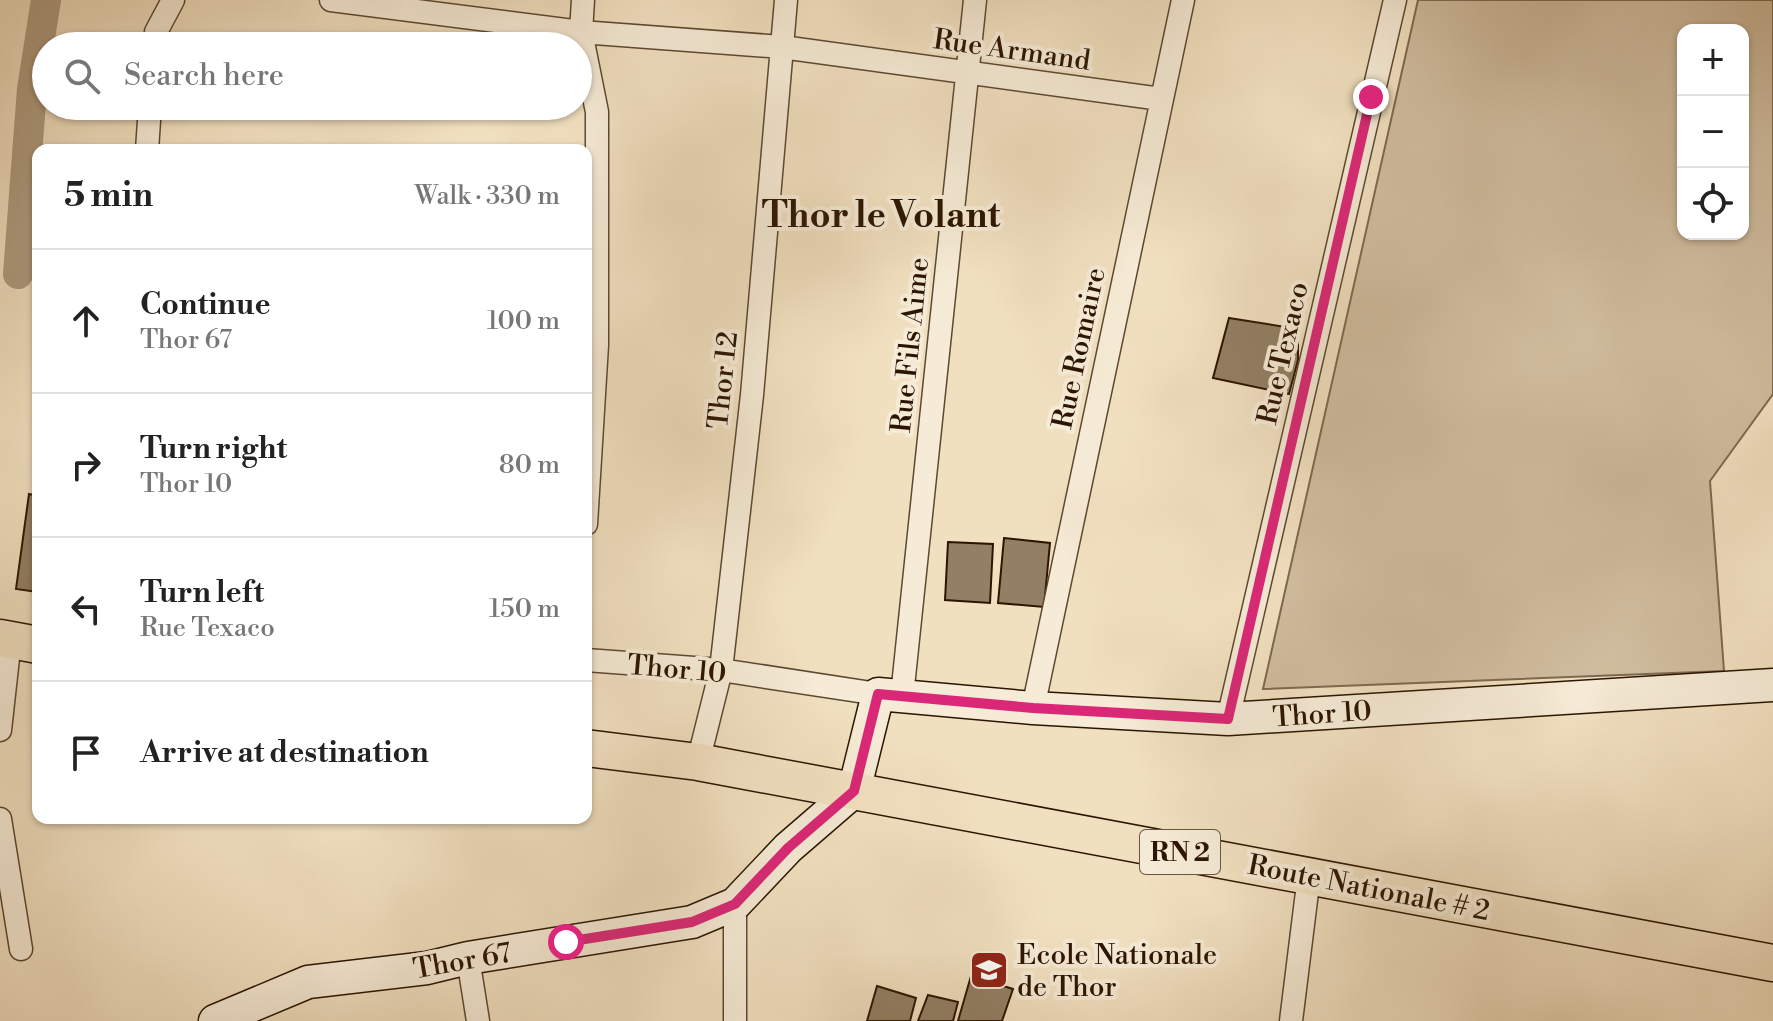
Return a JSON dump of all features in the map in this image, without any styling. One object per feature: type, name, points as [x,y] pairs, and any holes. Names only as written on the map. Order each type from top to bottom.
[{"type":"main road","name":"Route Nationale # 2","points":[[592,749],[698,762],[1773,963]]},
{"type":"street","points":[[156,32],[173,0]]},
{"type":"street","name":"Rue Armand","points":[[331,0],[386,2],[581,32]]},
{"type":"street","points":[[581,32],[583,0]]},
{"type":"street","name":"Thor 12","points":[[698,762],[721,670],[752,395],[786,0]]},
{"type":"street","name":"Rue Fils Aime","points":[[890,695],[975,0]]},
{"type":"street","name":"Rue Romaire","points":[[1033,708],[1183,0]]},
{"type":"street","name":"Rue Texaco","points":[[1228,719],[1395,0]]},
{"type":"street","name":"Rue Armand","points":[[592,33],[782,47],[1161,99]]},
{"type":"street","points":[[592,87],[597,112],[597,345],[592,426]]},
{"type":"street","points":[[147,144],[149,120]]},
{"type":"street","points":[[0,730],[16,641]]},
{"type":"street","name":"Thor 10","points":[[592,660],[721,670],[890,695],[1033,708],[1228,719],[1773,685]]},
{"type":"street","points":[[854,791],[890,695]]},
{"type":"street","name":"Thor 67","points":[[215,1021],[308,982],[427,968],[468,958],[692,922],[735,904],[788,848],[854,791]]},
{"type":"street","points":[[0,819],[21,949]]},
{"type":"street","points":[[1292,1019],[1309,876]]},
{"type":"street","points":[[735,904],[735,1021]]},
{"type":"street","points":[[468,958],[478,1021]]},
{"type":"shaded area","points":[[1418,0],[1773,0],[1773,394],[1710,481],[1724,671],[1263,689]]},
{"type":"building","points":[[1229,318],[1298,329],[1298,360],[1289,394],[1213,378]]},
{"type":"building","points":[[29,494],[32,495],[32,591],[16,589]]},
{"type":"building","points":[[1004,538],[1050,543],[1044,607],[998,603]]},
{"type":"building","points":[[948,542],[993,544],[990,603],[945,600]]},
{"type":"building","points":[[971,976],[1013,989],[1002,1021],[958,1021]]},
{"type":"building","points":[[877,986],[916,998],[910,1021],[867,1021]]},
{"type":"building","points":[[928,995],[958,1002],[953,1021],[918,1021]]},
{"type":"waterway","points":[[41,32],[46,0]]},
{"type":"waterway","points":[[18,274],[32,89]]},
{"type":"place","name":"Ecole Nationale de Thor","points":[[989,970]]},
{"type":"district","name":"Thor le Volant","points":[[881,214]]},
{"type":"route","points":[[566,942],[692,922],[735,904],[788,848],[854,791],[878,694],[1033,708],[1228,719],[1371,97]]}]
